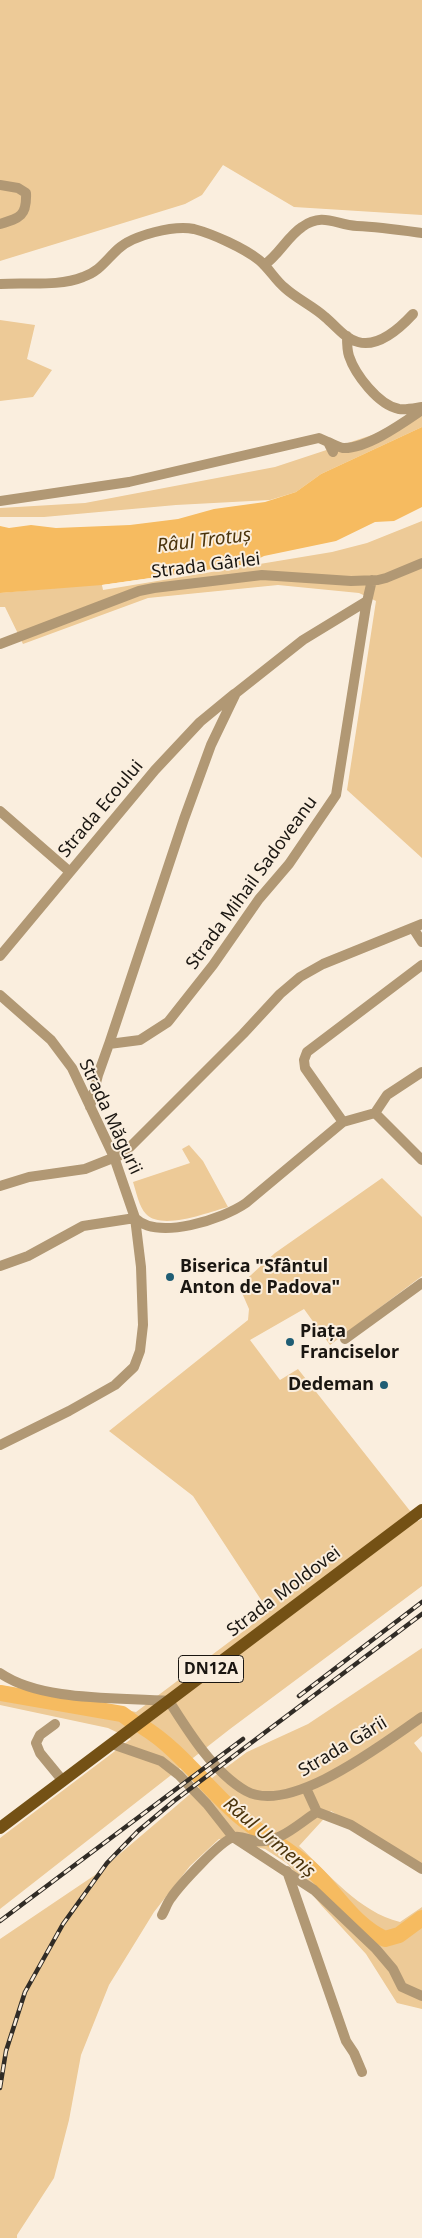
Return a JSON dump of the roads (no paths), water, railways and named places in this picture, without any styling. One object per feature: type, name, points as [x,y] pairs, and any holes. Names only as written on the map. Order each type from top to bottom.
[{"type":"main road","name":"Strada Moldovei","points":[[0,1828],[422,1510]]},
{"type":"street","points":[[0,185],[18,188],[26,193],[26,207],[18,218],[0,224]]},
{"type":"street","points":[[264,265],[276,257],[302,227],[316,220],[332,219],[355,226],[383,227],[422,232]]},
{"type":"street","points":[[0,284],[70,281],[98,270],[118,249],[133,240],[156,232],[179,228],[194,229],[240,248],[264,265],[285,288],[324,316],[347,336],[358,342],[370,343],[381,339],[399,327],[413,314]]},
{"type":"street","points":[[347,336],[348,354],[366,386],[379,398],[398,409],[422,408]]},
{"type":"street","points":[[0,501],[137,480],[318,438],[342,448],[363,443],[396,427],[422,408]]},
{"type":"street","points":[[328,442],[333,452]]},
{"type":"street","name":"Strada Gârlei","points":[[0,644],[139,591],[154,588],[262,575],[351,581],[372,580],[386,578],[422,563]]},
{"type":"street","name":"Strada Mihail Sadoveanu","points":[[109,1044],[140,1040],[168,1022],[207,974],[259,899],[289,864],[336,794],[372,580]]},
{"type":"street","points":[[90,1107],[98,1075],[184,819],[211,745],[236,693],[303,640],[367,601]]},
{"type":"street","name":"Strada Ecoului","points":[[0,956],[155,770],[200,722],[236,693]]},
{"type":"street","points":[[0,811],[70,872]]},
{"type":"street","points":[[0,1186],[29,1177],[85,1169],[123,1154],[243,1034],[280,994],[300,977],[332,960],[417,926],[422,942]]},
{"type":"street","points":[[343,1122],[305,1068],[304,1060],[307,1052],[422,965]]},
{"type":"street","name":"Strada Măgurii","points":[[0,994],[51,1040],[72,1068],[114,1157],[136,1218],[142,1267],[143,1326],[140,1350],[134,1367],[115,1385],[68,1412],[0,1445]]},
{"type":"street","points":[[0,1266],[28,1256],[84,1226],[136,1218],[146,1226],[161,1229],[231,1213],[246,1203],[343,1122],[375,1113],[387,1095],[422,1072]]},
{"type":"street","points":[[375,1113],[422,1160]]},
{"type":"street","points":[[345,1339],[422,1283]]},
{"type":"street","points":[[0,1673],[12,1682],[34,1689],[111,1698],[169,1702]]},
{"type":"street","name":"Strada Gării","points":[[169,1702],[203,1751],[227,1776],[247,1791],[269,1796],[292,1793],[306,1788],[370,1752],[422,1717]]},
{"type":"street","points":[[55,1724],[40,1735],[36,1743],[40,1753],[63,1781]]},
{"type":"street","points":[[112,1744],[161,1761],[190,1787],[232,1837],[288,1871],[314,1890],[376,1949],[393,1969],[402,1986],[422,1996]]},
{"type":"street","points":[[306,1788],[317,1812],[351,1825],[422,1869]]},
{"type":"street","points":[[162,1915],[169,1900],[177,1890],[204,1861],[232,1837],[240,1836],[257,1842],[284,1836],[302,1820],[317,1812]]},
{"type":"street","points":[[288,1871],[346,2041],[354,2053],[362,2072]]},
{"type":"water","name":"Râul Trotuș","points":[[422,427],[422,507],[394,521],[375,522],[336,541],[264,556],[248,564],[102,585],[0,593],[0,526],[9,528],[31,525],[56,528],[130,525],[178,519],[214,509],[265,502],[296,492],[321,474]]},
{"type":"waterway","name":"Râul Urmeniș","points":[[0,1693],[122,1714],[133,1722]]},
{"type":"waterway","name":"Râul Urmeniș","points":[[143,1727],[168,1746],[238,1815],[305,1864],[323,1881],[355,1918],[374,1933],[385,1939],[399,1935],[422,1918]]},
{"type":"railway","points":[[299,1696],[422,1602]]},
{"type":"railway","points":[[0,2088],[6,2051],[25,1992],[63,1924],[107,1863],[138,1831],[174,1801],[422,1614]]},
{"type":"railway","points":[[0,1921],[243,1739]]},
{"type":"place","name":"Biserica \"Sfântul Anton de Padova\"","points":[[170,1277]]},
{"type":"place","name":"Piața Franciselor","points":[[290,1342]]},
{"type":"place","name":"Dedeman","points":[[384,1385]]}]
